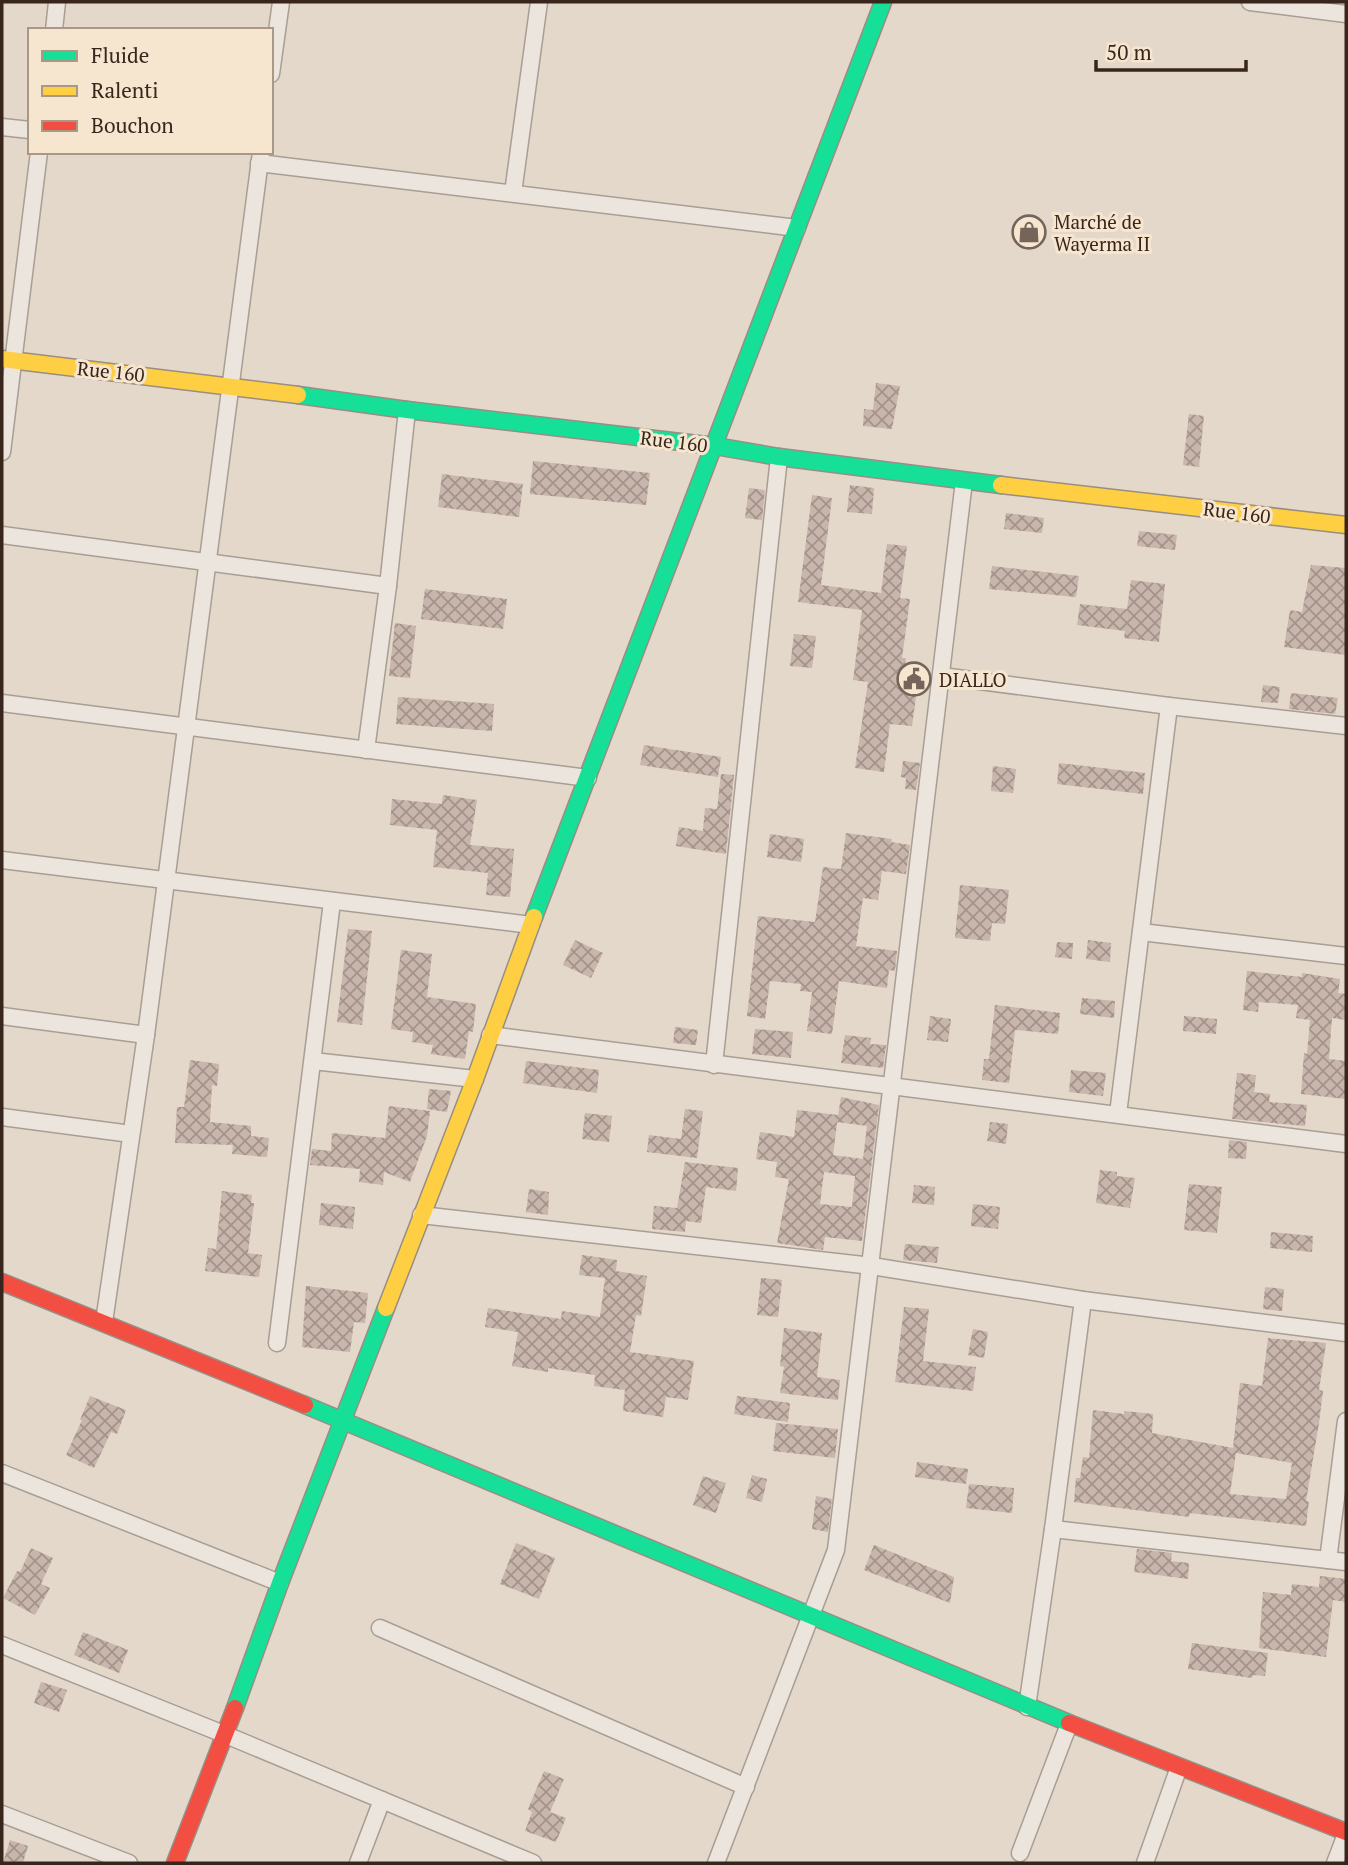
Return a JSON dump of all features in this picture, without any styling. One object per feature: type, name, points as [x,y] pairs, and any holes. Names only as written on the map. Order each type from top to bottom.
[{"type":"street","points":[[54,28],[57,2]]},
{"type":"street","points":[[273,60],[281,2]]},
{"type":"street","points":[[513,193],[539,2]]},
{"type":"street","points":[[175,1863],[226,1735],[280,1583],[475,1079],[531,925],[883,2]]},
{"type":"street","points":[[1250,2],[1346,14]]},
{"type":"street","points":[[2,127],[28,130]]},
{"type":"street","points":[[2,452],[8,359],[39,154]]},
{"type":"street","points":[[104,1322],[146,1035],[260,158],[797,228]]},
{"type":"street","name":"Rue 160","points":[[8,359],[715,446],[964,481],[1346,525]]},
{"type":"street","points":[[366,750],[388,586],[407,410]]},
{"type":"street","points":[[714,1065],[779,457]]},
{"type":"street","points":[[716,1863],[836,1549],[964,481]]},
{"type":"street","points":[[2,535],[388,586]]},
{"type":"street","points":[[942,676],[1346,726]]},
{"type":"street","points":[[2,703],[588,778]]},
{"type":"street","points":[[1118,1114],[1169,706]]},
{"type":"street","points":[[2,860],[531,925]]},
{"type":"street","points":[[277,1343],[332,902]]},
{"type":"street","points":[[1141,932],[1346,956]]},
{"type":"street","points":[[2,1016],[146,1035]]},
{"type":"street","points":[[491,1035],[1346,1144]]},
{"type":"street","points":[[313,1061],[475,1079]]},
{"type":"street","points":[[2,1117],[131,1134]]},
{"type":"street","points":[[421,1215],[872,1266],[1083,1300],[1346,1333]]},
{"type":"street","points":[[2,1282],[343,1419],[1027,1707],[1346,1833],[1335,1863]]},
{"type":"street","points":[[1027,1707],[1083,1300]]},
{"type":"street","points":[[1328,1560],[1346,1421]]},
{"type":"street","points":[[2,1473],[280,1583]]},
{"type":"street","points":[[1053,1529],[1346,1562]]},
{"type":"street","points":[[380,1628],[746,1787]]},
{"type":"street","points":[[2,1645],[533,1863]]},
{"type":"street","points":[[1020,1853],[1069,1724]]},
{"type":"street","points":[[1145,1863],[1180,1768]]},
{"type":"street","points":[[358,1863],[382,1800]]},
{"type":"street","points":[[2,1814],[129,1863]]},
{"type":"building","points":[[876,383],[900,386],[892,429],[863,426],[864,409],[873,410]]},
{"type":"building","points":[[1189,414],[1204,416],[1199,467],[1183,465]]},
{"type":"building","points":[[533,461],[650,473],[646,505],[530,494]]},
{"type":"building","points":[[442,474],[523,484],[519,517],[438,507]]},
{"type":"building","points":[[850,485],[874,488],[872,514],[847,512]]},
{"type":"building","points":[[749,488],[765,490],[762,520],[745,518]]},
{"type":"building","points":[[812,495],[832,498],[821,585],[881,593],[887,544],[907,546],[900,598],[910,599],[902,658],[906,658],[902,687],[917,689],[912,726],[890,724],[884,772],[855,768],[868,682],[853,680],[862,610],[798,602]]},
{"type":"building","points":[[1006,513],[1044,518],[1042,533],[1004,529]]},
{"type":"building","points":[[1139,531],[1177,535],[1175,550],[1137,546]]},
{"type":"building","points":[[1311,565],[1346,568],[1346,655],[1284,647],[1290,610],[1302,612]]},
{"type":"building","points":[[992,566],[1079,576],[1076,597],[989,589]]},
{"type":"building","points":[[1131,580],[1165,584],[1159,642],[1124,638],[1125,631],[1077,625],[1080,604],[1127,609]]},
{"type":"building","points":[[425,589],[507,599],[503,629],[421,619]]},
{"type":"building","points":[[395,623],[416,626],[410,678],[389,676]]},
{"type":"building","points":[[794,634],[816,636],[812,668],[790,666]]},
{"type":"building","points":[[1263,685],[1280,687],[1278,703],[1261,702]]},
{"type":"building","points":[[1291,693],[1338,698],[1335,714],[1289,709]]},
{"type":"building","points":[[398,697],[494,704],[492,731],[396,724]]},
{"type":"building","points":[[644,745],[721,757],[718,777],[640,765]]},
{"type":"building","points":[[903,761],[920,763],[916,790],[905,789],[906,778],[901,777]]},
{"type":"building","points":[[1059,763],[1145,773],[1143,794],[1057,784]]},
{"type":"building","points":[[993,766],[1016,769],[1013,793],[991,791]]},
{"type":"building","points":[[721,774],[734,775],[726,854],[676,846],[679,827],[703,831],[705,808],[717,809]]},
{"type":"building","points":[[443,795],[477,800],[470,845],[514,849],[510,897],[486,895],[488,873],[433,867],[437,830],[390,825],[392,799],[442,804]]},
{"type":"building","points":[[846,833],[892,839],[891,842],[910,845],[906,874],[882,871],[878,900],[863,898],[856,946],[897,951],[895,971],[889,970],[887,988],[839,981],[832,1034],[807,1031],[812,992],[800,991],[801,984],[770,981],[765,1019],[747,1016],[758,916],[815,922],[823,867],[841,869]]},
{"type":"building","points":[[770,834],[804,839],[801,862],[767,857]]},
{"type":"building","points":[[960,885],[1009,890],[1005,924],[992,923],[990,941],[955,938]]},
{"type":"building","points":[[348,929],[372,931],[362,1025],[337,1022]]},
{"type":"building","points":[[575,940],[603,953],[591,978],[563,965]]},
{"type":"building","points":[[1088,940],[1111,943],[1110,962],[1086,959]]},
{"type":"building","points":[[1057,942],[1073,943],[1072,959],[1055,957]]},
{"type":"building","points":[[401,950],[432,954],[427,997],[476,1004],[473,1032],[469,1031],[465,1059],[431,1054],[433,1045],[412,1042],[413,1032],[391,1029]]},
{"type":"building","points":[[1247,971],[1302,977],[1302,973],[1340,979],[1338,993],[1346,994],[1346,1020],[1332,1018],[1329,1059],[1346,1061],[1346,1099],[1301,1094],[1310,1020],[1296,1018],[1298,1005],[1259,1002],[1258,1012],[1243,1010]]},
{"type":"building","points":[[1082,998],[1115,1001],[1114,1018],[1080,1014]]},
{"type":"building","points":[[995,1005],[1060,1013],[1058,1034],[1015,1030],[1009,1083],[982,1080],[984,1059],[989,1059]]},
{"type":"building","points":[[930,1016],[951,1019],[948,1042],[927,1040]]},
{"type":"building","points":[[1184,1016],[1217,1019],[1216,1034],[1183,1031]]},
{"type":"building","points":[[675,1027],[698,1030],[696,1045],[673,1043]]},
{"type":"building","points":[[755,1029],[793,1032],[791,1058],[752,1054]]},
{"type":"building","points":[[845,1035],[871,1038],[870,1044],[886,1045],[883,1068],[841,1063]]},
{"type":"building","points":[[190,1060],[219,1064],[217,1086],[212,1085],[210,1122],[251,1126],[251,1136],[269,1138],[267,1157],[232,1154],[233,1145],[175,1143],[177,1107],[184,1107]]},
{"type":"building","points":[[526,1061],[599,1070],[597,1093],[523,1083]]},
{"type":"building","points":[[1071,1070],[1106,1073],[1103,1096],[1069,1092]]},
{"type":"building","points":[[1237,1073],[1256,1075],[1254,1092],[1270,1094],[1269,1102],[1307,1105],[1305,1126],[1232,1119]]},
{"type":"building","points":[[429,1089],[451,1091],[447,1112],[427,1109]]},
{"type":"building","points":[[841,1097],[879,1105],[862,1241],[825,1237],[823,1250],[777,1243],[789,1179],[775,1177],[777,1162],[756,1159],[760,1132],[794,1137],[797,1110],[838,1115],[838,1118]],"holes":[[[837,1122],[867,1126],[863,1159],[833,1155]],[[824,1172],[855,1176],[852,1207],[820,1204]]]},
{"type":"building","points":[[389,1106],[430,1111],[427,1136],[410,1182],[384,1172],[383,1185],[359,1182],[360,1169],[310,1165],[312,1149],[331,1151],[332,1133],[385,1138]]},
{"type":"building","points":[[685,1109],[703,1111],[697,1158],[647,1152],[649,1135],[681,1139]]},
{"type":"building","points":[[585,1113],[612,1116],[609,1142],[582,1139]]},
{"type":"building","points":[[990,1122],[1008,1124],[1006,1144],[987,1141]]},
{"type":"building","points":[[1229,1140],[1247,1142],[1246,1159],[1228,1158]]},
{"type":"building","points":[[685,1162],[738,1168],[736,1191],[706,1187],[701,1223],[686,1221],[685,1232],[652,1229],[654,1206],[677,1208]]},
{"type":"building","points":[[1100,1170],[1135,1178],[1130,1208],[1096,1203]]},
{"type":"building","points":[[1189,1184],[1222,1187],[1217,1233],[1184,1230]]},
{"type":"building","points":[[914,1185],[935,1187],[934,1205],[912,1203]]},
{"type":"building","points":[[529,1189],[549,1192],[548,1215],[526,1212]]},
{"type":"building","points":[[222,1191],[252,1195],[251,1203],[254,1203],[248,1253],[262,1255],[259,1277],[205,1271],[208,1248],[216,1249]]},
{"type":"building","points":[[321,1203],[355,1207],[353,1229],[319,1225]]},
{"type":"building","points":[[973,1204],[1000,1207],[998,1229],[971,1226]]},
{"type":"building","points":[[1271,1232],[1313,1236],[1312,1252],[1270,1248]]},
{"type":"building","points":[[905,1244],[939,1247],[937,1263],[903,1260]]},
{"type":"building","points":[[582,1255],[617,1260],[616,1271],[647,1276],[641,1316],[636,1315],[630,1352],[694,1361],[688,1400],[666,1397],[663,1417],[623,1411],[625,1390],[594,1386],[595,1375],[512,1366],[518,1332],[485,1327],[488,1308],[561,1319],[562,1311],[600,1317],[605,1278],[579,1275]]},
{"type":"building","points":[[761,1278],[782,1280],[778,1317],[757,1315]]},
{"type":"building","points":[[306,1286],[368,1293],[365,1323],[354,1322],[350,1352],[302,1347]]},
{"type":"building","points":[[1265,1287],[1284,1289],[1282,1311],[1263,1309]]},
{"type":"building","points":[[904,1307],[929,1309],[923,1361],[976,1367],[973,1391],[895,1382]]},
{"type":"building","points":[[784,1328],[822,1333],[817,1377],[840,1380],[838,1400],[780,1393],[784,1367],[780,1366]]},
{"type":"building","points":[[973,1329],[988,1332],[984,1358],[968,1355]]},
{"type":"building","points":[[1268,1338],[1326,1343],[1319,1390],[1323,1391],[1319,1423],[1306,1501],[1309,1501],[1306,1526],[1190,1513],[1189,1517],[1074,1502],[1076,1478],[1080,1478],[1083,1457],[1089,1458],[1093,1410],[1153,1414],[1152,1433],[1233,1448],[1240,1383],[1262,1386]],"holes":[[[1236,1453],[1292,1463],[1286,1499],[1230,1494]]]},
{"type":"building","points":[[90,1396],[126,1410],[117,1434],[111,1432],[94,1468],[66,1455]]},
{"type":"building","points":[[737,1396],[790,1403],[788,1422],[734,1414]]},
{"type":"building","points":[[776,1423],[838,1429],[835,1458],[773,1451]]},
{"type":"building","points":[[917,1462],[968,1469],[966,1484],[915,1477]]},
{"type":"building","points":[[752,1475],[767,1479],[762,1502],[746,1498]]},
{"type":"building","points":[[703,1476],[726,1483],[716,1513],[693,1505]]},
{"type":"building","points":[[969,1484],[1014,1488],[1012,1513],[966,1508]]},
{"type":"building","points":[[816,1496],[832,1499],[828,1532],[812,1529]]},
{"type":"building","points":[[516,1543],[555,1558],[539,1599],[500,1584]]},
{"type":"building","points":[[874,1545],[954,1577],[950,1603],[864,1570]]},
{"type":"building","points":[[31,1548],[53,1558],[41,1584],[50,1588],[35,1615],[3,1598],[17,1571],[20,1572]]},
{"type":"building","points":[[1137,1549],[1172,1553],[1171,1561],[1189,1563],[1188,1579],[1134,1572]]},
{"type":"building","points":[[1320,1576],[1346,1579],[1346,1602],[1333,1600],[1326,1657],[1259,1648],[1263,1592],[1291,1595],[1292,1584],[1319,1587]]},
{"type":"building","points":[[83,1632],[128,1650],[119,1673],[74,1655]]},
{"type":"building","points":[[1192,1643],[1268,1653],[1265,1676],[1253,1675],[1252,1678],[1188,1669]]},
{"type":"building","points":[[41,1682],[67,1690],[59,1712],[34,1703]]},
{"type":"building","points":[[544,1771],[564,1779],[550,1812],[566,1818],[556,1842],[525,1831],[532,1812],[528,1809]]},
{"type":"building","points":[[10,1840],[28,1846],[23,1863],[3,1863]]},
{"type":"traffic: fast","points":[[534,917],[883,2]]},
{"type":"traffic: fast","points":[[298,395],[715,446],[779,457],[1001,485]]},
{"type":"traffic: fast","points":[[235,1708],[386,1308]]},
{"type":"traffic: fast","points":[[305,1405],[1069,1723]]},
{"type":"traffic: slow","points":[[2,359],[298,395]]},
{"type":"traffic: slow","points":[[1001,485],[1346,525]]},
{"type":"traffic: slow","points":[[386,1308],[475,1079],[534,917]]},
{"type":"traffic: jam","points":[[2,1282],[305,1405]]},
{"type":"traffic: jam","points":[[175,1863],[235,1708]]},
{"type":"traffic: jam","points":[[1069,1723],[1346,1832]]},
{"type":"place","name":"Marché de Wayerma II","points":[[1029,232]]},
{"type":"place","name":"DIALLO","points":[[914,679]]}]
